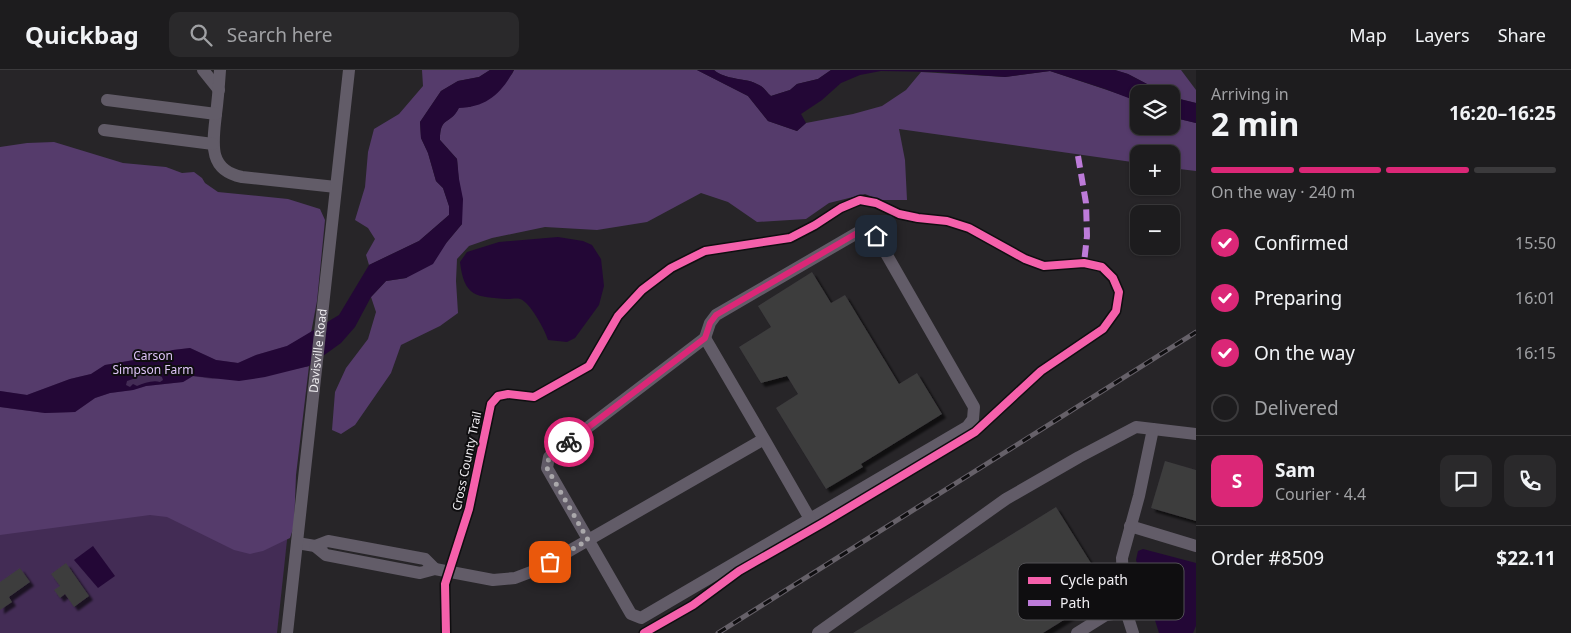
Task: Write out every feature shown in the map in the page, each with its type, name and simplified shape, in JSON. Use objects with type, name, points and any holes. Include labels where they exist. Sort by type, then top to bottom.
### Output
[{"type":"street","points":[[203,70],[219,90]]},
{"type":"street","points":[[220,70],[213,144],[216,158],[225,171],[232,175],[336,187]]},
{"type":"street","name":"Davisville Road","points":[[287,633],[349,70]]},
{"type":"street","points":[[107,100],[216,114]]},
{"type":"street","points":[[104,130],[213,144]]},
{"type":"street","points":[[867,232],[876,236],[974,407],[973,418],[967,427],[810,519],[641,618],[631,614],[588,540],[547,468],[549,457],[705,338],[710,323],[716,315],[857,233],[867,232]]},
{"type":"street","points":[[705,338],[810,519]]},
{"type":"street","points":[[818,633],[1006,499],[1136,427],[1196,434]]},
{"type":"street","points":[[1122,563],[1153,429]]},
{"type":"street","points":[[297,543],[315,546],[328,541],[425,558],[435,570],[493,580],[515,578],[536,570],[764,439]]},
{"type":"street","points":[[1130,526],[1196,546]]},
{"type":"street","points":[[1077,633],[1098,620]]},
{"type":"street","points":[[1128,620],[1132,633]]},
{"type":"green space","name":"Carson Simpson Farm","points":[[321,225],[277,633],[0,633],[0,321]]},
{"type":"shaded area","points":[[422,70],[490,70],[479,77],[458,81],[441,91],[420,122],[421,138],[428,153],[436,181],[443,188],[449,206],[449,215],[419,241],[369,265],[366,255],[375,239],[368,228],[355,220],[365,187],[368,152],[374,129],[399,114],[423,86]]},
{"type":"shaded area","points":[[490,70],[514,70],[504,86],[492,98],[477,105],[459,108],[456,114],[444,124],[440,132],[440,140],[457,159],[463,199],[462,224],[447,242],[433,264],[406,278],[386,281],[371,297],[355,327],[341,343],[309,366],[265,377],[239,381],[193,376],[183,382],[146,386],[110,393],[95,398],[75,412],[45,413],[0,407],[0,391],[27,395],[70,379],[91,374],[105,365],[173,350],[190,348],[216,360],[238,363],[256,355],[287,346],[339,315],[369,265],[419,241],[449,215],[449,206],[443,188],[436,181],[428,153],[421,138],[420,122],[441,91],[458,81],[479,77]],"holes":[[[150,372],[162,377],[163,380],[160,382],[151,382],[137,386],[133,384],[130,387],[126,385],[127,381],[136,378],[137,374]]]},
{"type":"shaded area","points":[[514,70],[697,70],[748,96],[768,121],[797,131],[806,123],[882,106],[906,90],[921,72],[1005,77],[1050,71],[1130,98],[1130,135],[1180,135],[1180,119],[1196,123],[1196,171],[1180,169],[1180,145],[1130,145],[1130,162],[899,129],[905,160],[907,200],[880,200],[865,194],[829,203],[806,219],[757,222],[728,202],[701,193],[647,222],[597,230],[545,227],[492,238],[469,246],[457,259],[458,313],[440,326],[401,345],[391,373],[355,425],[341,434],[332,430],[335,392],[346,368],[368,339],[376,312],[371,297],[386,281],[406,278],[447,242],[462,224],[457,159],[440,140],[442,127],[456,113],[459,107],[470,107],[512,74]]},
{"type":"shaded area","points":[[697,70],[714,70],[725,76],[754,83],[762,87],[771,96],[790,90],[797,84],[818,79],[831,70],[1115,70],[1128,74],[1149,85],[1130,85],[1130,99],[1050,71],[1005,77],[936,72],[881,71],[860,75],[841,83],[822,100],[801,114],[806,123],[797,131],[768,121],[748,96]]},
{"type":"shaded area","points":[[714,70],[831,70],[818,79],[797,84],[790,90],[771,96],[762,87],[754,83],[725,76]]},
{"type":"shaded area","points":[[1115,70],[1181,70],[1196,90],[1196,103],[1180,99],[1180,85],[1149,85],[1128,74]]},
{"type":"shaded area","points":[[1180,99],[1196,103],[1196,123],[1180,119]]},
{"type":"shaded area","points":[[54,142],[123,163],[166,167],[182,173],[194,172],[218,192],[288,199],[320,209],[325,220],[317,301],[311,333],[287,346],[256,355],[238,363],[216,360],[190,348],[173,350],[105,365],[91,374],[70,379],[27,395],[0,391],[0,147]]},
{"type":"shaded area","points":[[558,237],[583,241],[592,245],[601,259],[604,286],[599,305],[575,338],[567,342],[548,340],[540,323],[524,301],[520,299],[480,296],[474,293],[465,282],[460,262],[467,252],[499,242]]},
{"type":"shaded area","points":[[309,366],[296,475],[294,526],[290,538],[263,551],[250,554],[234,550],[167,517],[150,515],[0,535],[0,407],[45,413],[75,412],[95,398],[110,393],[146,386],[183,382],[193,376],[212,379]]},
{"type":"shaded area","points":[[93,546],[115,576],[98,588],[74,560]]},
{"type":"shaded area","points":[[1143,549],[1196,563],[1196,626],[1193,633],[1159,633],[1155,620],[1184,620],[1184,563],[1137,563],[1138,551]]},
{"type":"building","points":[[812,272],[831,303],[845,295],[899,384],[917,373],[942,414],[861,464],[863,467],[826,489],[776,408],[798,394],[787,376],[761,383],[739,347],[771,327],[758,306]]},
{"type":"building","points":[[1165,461],[1196,470],[1196,521],[1151,508]]},
{"type":"building","points":[[1056,507],[1091,563],[1018,563],[1018,620],[1064,620],[1043,633],[853,633]]},
{"type":"building","points":[[66,563],[89,596],[74,607],[65,594],[60,598],[54,590],[60,586],[51,574]]},
{"type":"building","points":[[20,568],[30,582],[9,597],[12,602],[0,610],[0,582]]},
{"type":"railway","points":[[718,633],[1196,332]]},
{"type":"marked path","points":[[1078,156],[1086,203],[1087,236],[1084,263]]},
{"type":"cycle path","name":"Cross County Trail","points":[[446,633],[445,584],[469,509],[491,404],[498,396],[508,394],[534,397],[589,366],[618,316],[642,290],[671,268],[705,251],[790,238],[841,208],[860,200],[876,203],[899,214],[947,221],[969,228],[1025,259],[1044,266],[1084,263],[1102,267],[1113,278],[1119,292],[1116,311],[1103,329],[1041,371],[975,432],[739,571],[693,605],[644,633]]},
{"type":"way so far","points":[[550,562],[588,540],[547,468],[549,457],[569,442]]},
{"type":"route","points":[[569,442],[705,338],[710,323],[716,315],[857,233],[867,232],[876,236]]}]
